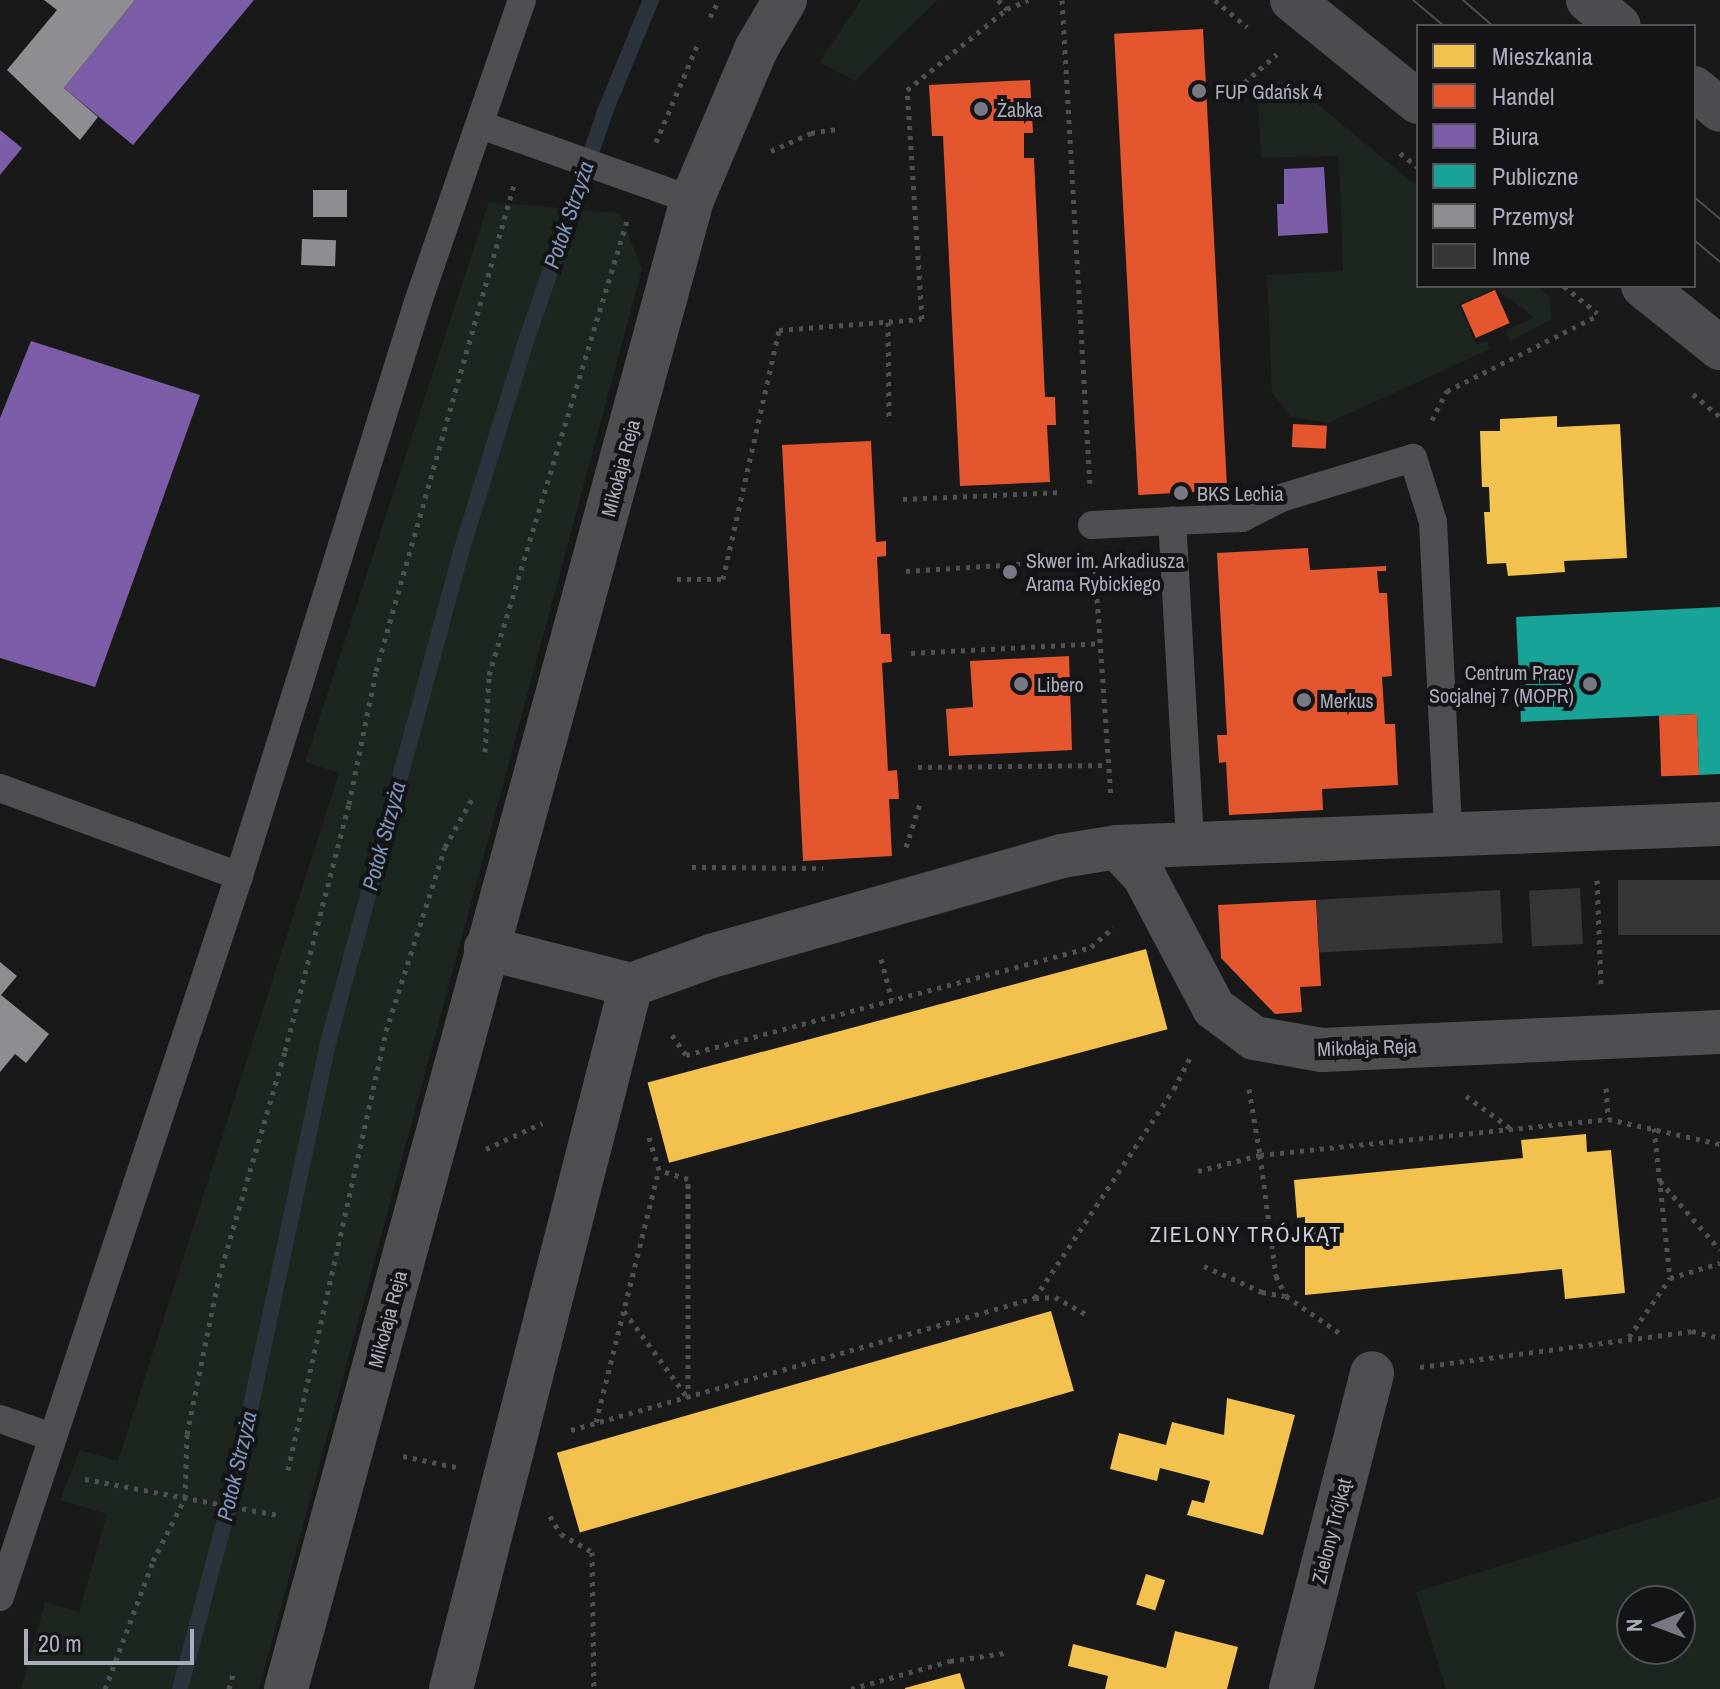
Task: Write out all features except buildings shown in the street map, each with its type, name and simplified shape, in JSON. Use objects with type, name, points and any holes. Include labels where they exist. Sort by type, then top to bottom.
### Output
[{"type":"main road","points":[[1292,0],[1416,100]]},
{"type":"main road","points":[[1588,0],[1617,24]]},
{"type":"main road","points":[[1696,90],[1720,110]]},
{"type":"main road","points":[[1645,288],[1720,348]]},
{"type":"street","name":"Mikołaja Reja","points":[[286,1689],[692,200],[756,49],[785,0]]},
{"type":"street","points":[[451,1689],[625,1005],[725,952],[1062,856],[1117,847],[1190,841],[1720,824]]},
{"type":"street","name":"Mikołaja Reja","points":[[1117,847],[1144,876],[1214,1008],[1254,1038],[1322,1050],[1720,1032]]},
{"type":"street","points":[[486,948],[625,1005]]},
{"type":"street","name":"Zielony Trójkąt","points":[[1291,1689],[1373,1365]]},
{"type":"lane","points":[[0,1597],[239,876],[418,302],[522,0]]},
{"type":"lane","points":[[481,125],[692,200]]},
{"type":"lane","points":[[1092,525],[1242,518],[1281,498],[1413,458],[1433,522],[1448,834]]},
{"type":"lane","points":[[1172,521],[1190,841]]},
{"type":"lane","points":[[0,788],[239,876]]},
{"type":"lane","points":[[0,1419],[52,1437]]},
{"type":"path","points":[[485,762],[489,675],[640,182],[719,0]]},
{"type":"path","points":[[998,0],[1007,9]]},
{"type":"path","points":[[677,579],[723,579],[779,330],[922,319],[907,90],[1007,9],[1028,0]]},
{"type":"path","points":[[1062,0],[1099,643],[1107,765],[1117,847]]},
{"type":"path","points":[[1237,89],[1278,53]]},
{"type":"path","points":[[766,154],[785,142],[837,129]]},
{"type":"path","points":[[105,1689],[153,1561],[185,1498],[187,1434],[219,1277],[289,1037],[349,804],[376,671],[538,145]]},
{"type":"path","points":[[1413,458],[1447,391],[1599,315]]},
{"type":"path","points":[[888,322],[889,422]]},
{"type":"path","points":[[903,499],[1090,491]]},
{"type":"path","points":[[906,571],[1094,559]]},
{"type":"path","points":[[911,653],[1099,643]]},
{"type":"path","points":[[918,767],[1107,765]]},
{"type":"path","points":[[285,1486],[386,1031],[445,847],[477,788]]},
{"type":"path","points":[[903,855],[920,803]]},
{"type":"path","points":[[1596,828],[1608,1119]]},
{"type":"path","points":[[692,867],[840,868]]},
{"type":"path","points":[[625,1005],[664,1023],[686,1055],[1091,947],[1135,909],[1158,902]]},
{"type":"path","points":[[878,949],[892,1000]]},
{"type":"path","points":[[1035,1298],[1174,1089],[1214,1008]]},
{"type":"path","points":[[1254,1038],[1246,1068],[1276,1276],[1286,1296],[1373,1365],[1400,1370],[1692,1331],[1720,1338]]},
{"type":"path","points":[[472,1155],[602,1089]]},
{"type":"path","points":[[1198,1171],[1260,1155],[1608,1119],[1720,1144]]},
{"type":"path","points":[[596,1423],[659,1170],[645,1127]]},
{"type":"path","points":[[1654,1128],[1670,1278]]},
{"type":"path","points":[[659,1170],[688,1179],[688,1398]]},
{"type":"path","points":[[1659,1181],[1720,1250]]},
{"type":"path","points":[[1628,1338],[1670,1278],[1720,1263]]},
{"type":"path","points":[[1204,1266],[1262,1292],[1286,1296]]},
{"type":"path","points":[[556,1434],[1035,1298],[1055,1297],[1087,1315]]},
{"type":"path","points":[[624,1311],[688,1398]]},
{"type":"path","points":[[41,1469],[278,1516],[281,1501]]},
{"type":"path","points":[[546,1509],[561,1534],[592,1552],[594,1689]]},
{"type":"path","points":[[851,1689],[950,1661],[1004,1653]]},
{"type":"shaded area","points":[[861,0],[937,0],[855,81],[819,62]]},
{"type":"shaded area","points":[[1276,81],[1292,83],[1416,185],[1416,288],[1539,288],[1549,296],[1552,319],[1510,341],[1505,331],[1534,317],[1496,289],[1459,304],[1476,345],[1487,341],[1490,349],[1328,423],[1290,416],[1272,393],[1267,275],[1343,271],[1339,156],[1261,158],[1258,95]]},
{"type":"shaded area","points":[[489,202],[620,213],[642,269],[259,1689],[21,1689],[45,1602],[79,1612],[107,1514],[60,1500],[80,1450],[118,1461],[339,773],[305,762]]},
{"type":"shaded area","points":[[1720,1497],[1720,1689],[1446,1689],[1416,1592]]},
{"type":"waterway","name":"Potok Strzyża","points":[[180,1689],[233,1490],[328,1043],[461,552],[523,350],[606,109],[651,0]]},
{"type":"tram line","points":[[1413,0],[1442,24]]},
{"type":"tram line","points":[[1463,0],[1491,24]]},
{"type":"tram line","points":[[1696,199],[1720,219]]},
{"type":"tram line","points":[[1696,242],[1720,262]]},
{"type":"place","name":"FUP Gdańsk 4","points":[[1199,91]]},
{"type":"place","name":"Żabka","points":[[981,109]]},
{"type":"place","name":"BKS Lechia","points":[[1181,493]]},
{"type":"place","name":"Skwer im. Arkadiusza Arama Rybickiego","points":[[1010,572]]},
{"type":"place","name":"Libero","points":[[1021,684]]},
{"type":"place","name":"Centrum Pracy Socjalnej 7 (MOPR)","points":[[1590,684]]},
{"type":"place","name":"Merkus","points":[[1304,700]]},
{"type":"district","name":"ZIELONY TRÓJKĄT","points":[[1246,1235]]}]
